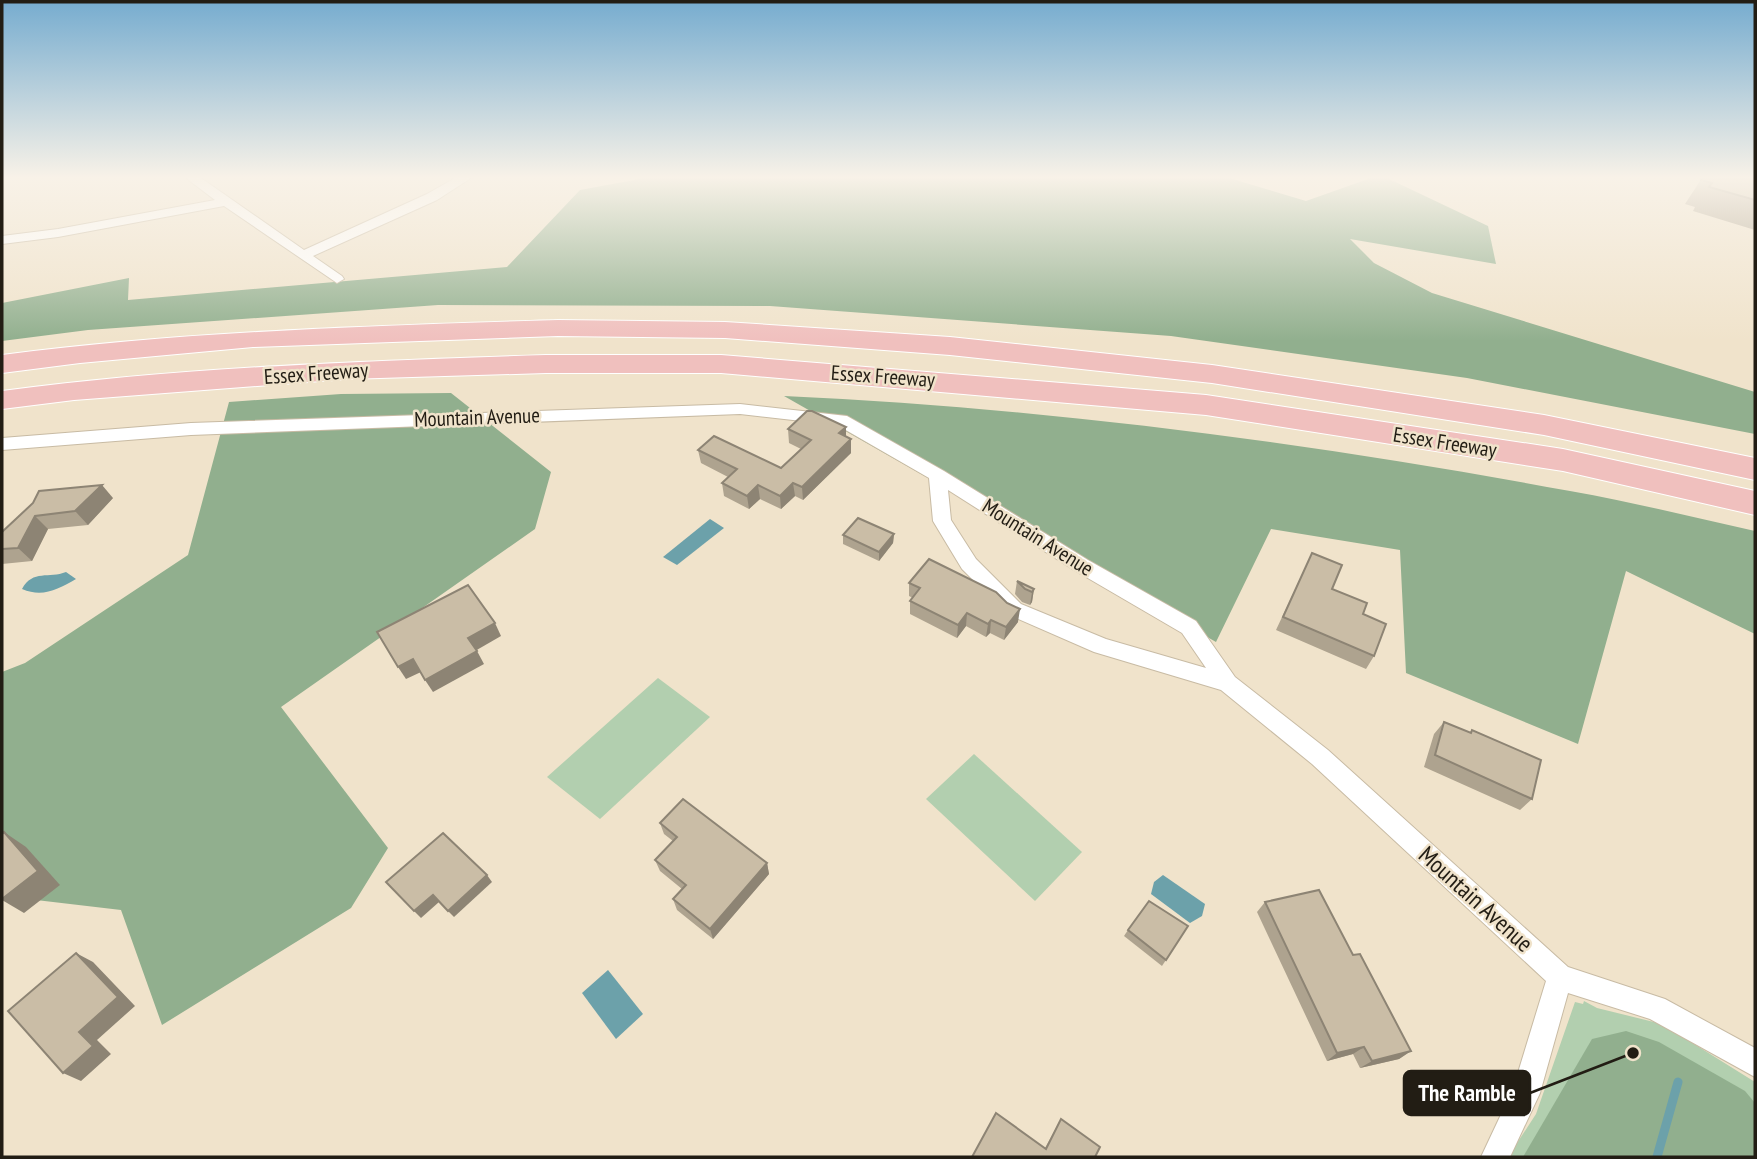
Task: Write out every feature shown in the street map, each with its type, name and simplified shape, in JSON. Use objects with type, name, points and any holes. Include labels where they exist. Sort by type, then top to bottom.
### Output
[{"type":"highway","name":"Essex Freeway","points":[[2,364],[80,354],[253,339],[558,328],[725,330],[950,346],[1212,374],[1544,425],[1755,469]]},
{"type":"highway","name":"Essex Freeway","points":[[2,400],[74,391],[347,370],[546,364],[721,364],[1206,405],[1563,460],[1755,503]]},
{"type":"street","points":[[2,240],[67,232]]},
{"type":"street","points":[[270,232],[337,279]]},
{"type":"street","points":[[303,255],[354,232]]},
{"type":"street","name":"Mountain Avenue","points":[[2,444],[205,429],[740,409],[841,420],[938,475],[1081,565],[1189,627],[1228,683],[1330,766],[1560,977],[1656,1008],[1755,1063]]},
{"type":"street","name":"Mountain Avenue","points":[[938,475],[942,521],[968,564],[1014,609],[1101,646],[1228,683]]},
{"type":"street","points":[[1495,1157],[1526,1093],[1560,977]]},
{"type":"green space","points":[[540,232],[1489,232],[1496,264],[1350,239],[1374,263],[1432,293],[1755,392],[1755,434],[1467,378],[1171,336],[770,306],[438,305],[88,330],[2,341],[2,303],[129,278],[128,300],[507,267]]},
{"type":"green space","points":[[451,393],[551,472],[535,529],[281,707],[388,848],[351,908],[162,1025],[121,910],[2,896],[2,672],[25,663],[188,555],[229,402],[341,394]]},
{"type":"green space","points":[[784,396],[982,409],[1277,443],[1570,491],[1755,531],[1755,634],[1626,571],[1578,744],[1406,673],[1400,550],[1271,529],[1216,642]]},
{"type":"green space","points":[[658,678],[710,717],[600,819],[547,777]]},
{"type":"green space","points":[[974,754],[1082,852],[1035,901],[926,799]]},
{"type":"green space","points":[[1584,1001],[1597,1008],[1662,1024],[1755,1082],[1755,1157],[1508,1157],[1536,1114],[1575,1002],[1583,1004]]},
{"type":"green space","points":[[1626,1031],[1659,1042],[1745,1091],[1755,1103],[1755,1157],[1523,1157],[1592,1039]]},
{"type":"water","points":[[710,519],[724,528],[677,565],[663,557]]},
{"type":"water","points":[[66,572],[76,579],[57,589],[37,593],[22,589],[36,577]]},
{"type":"water","points":[[1163,875],[1205,904],[1202,916],[1190,923],[1151,894],[1154,882]]},
{"type":"water","points":[[608,970],[643,1014],[616,1039],[582,993]]},
{"type":"building","points":[[807,411],[846,427],[839,433],[851,439],[802,487],[793,483],[780,496],[758,485],[747,496],[722,483],[737,469],[698,450],[714,436],[781,468],[811,440],[788,429]]},
{"type":"building","points":[[102,485],[75,511],[35,516],[18,548],[2,549],[2,532],[33,503],[39,491]]},
{"type":"building","points":[[858,518],[894,534],[879,552],[843,535]]},
{"type":"building","points":[[1312,553],[1342,565],[1332,589],[1367,603],[1363,614],[1386,624],[1374,656],[1283,617]]},
{"type":"building","points":[[929,559],[996,592],[1007,603],[1020,609],[1006,627],[991,620],[988,624],[967,613],[958,625],[910,601],[920,588],[909,583]]},
{"type":"building","points":[[1017,581],[1034,589],[1032,592],[1025,589]]},
{"type":"building","points":[[468,585],[495,623],[468,638],[477,651],[425,680],[413,659],[398,667],[377,632]]},
{"type":"building","points":[[1444,722],[1471,733],[1472,730],[1541,760],[1532,799],[1435,755]]},
{"type":"building","points":[[683,799],[767,863],[710,929],[673,899],[686,885],[655,860],[677,837],[660,823]]},
{"type":"building","points":[[4,832],[38,871],[2,899],[2,834]]},
{"type":"building","points":[[443,833],[487,875],[448,911],[433,895],[414,911],[386,882]]},
{"type":"building","points":[[1319,890],[1353,955],[1360,954],[1411,1051],[1372,1061],[1364,1047],[1337,1053],[1265,902]]},
{"type":"building","points":[[1149,901],[1188,926],[1166,960],[1128,930]]},
{"type":"building","points":[[76,953],[118,997],[79,1032],[93,1046],[63,1073],[8,1011]]},
{"type":"building","points":[[996,1113],[1046,1149],[1061,1119],[1100,1147],[1095,1157],[972,1157]]},
{"type":"waterway","points":[[1657,1157],[1678,1082]]},
{"type":"place","name":"The Ramble","points":[[1633,1053]]}]
